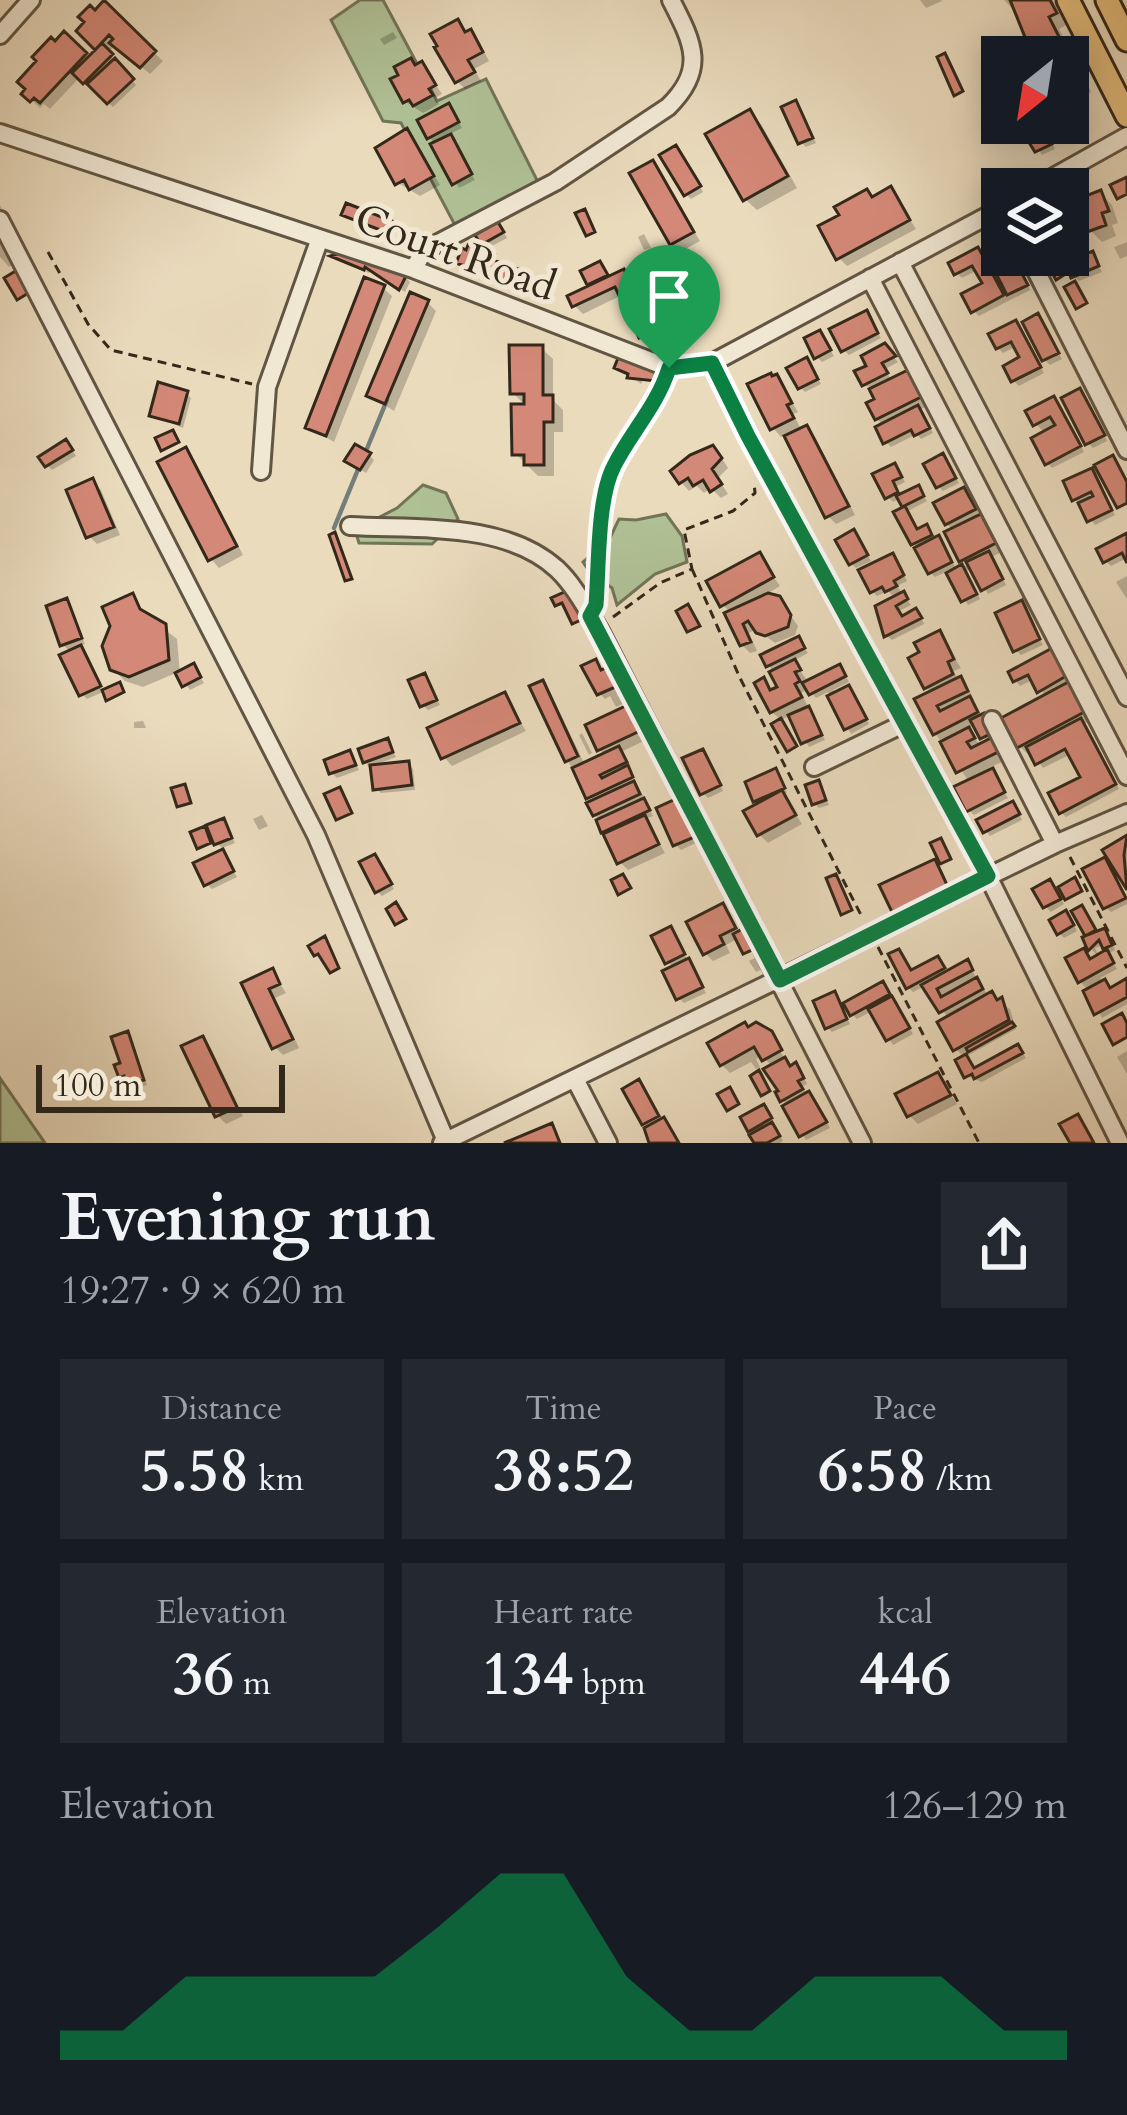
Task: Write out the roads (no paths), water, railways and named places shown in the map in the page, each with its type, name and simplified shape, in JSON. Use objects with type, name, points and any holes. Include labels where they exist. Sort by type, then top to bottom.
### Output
[{"type":"main road","points":[[1068,0],[1127,116]]},
{"type":"main road","points":[[1107,0],[1127,40]]},
{"type":"street","points":[[0,35],[32,0]]},
{"type":"street","points":[[413,269],[425,250],[554,182],[682,94],[691,77],[692,41],[671,0]]},
{"type":"street","name":"Court Road","points":[[0,133],[413,269],[669,368],[712,363],[981,219]]},
{"type":"street","points":[[1070,168],[1127,136]]},
{"type":"street","points":[[0,220],[316,835],[444,1142],[1127,813]]},
{"type":"street","points":[[261,472],[267,387],[319,241]]},
{"type":"street","points":[[900,262],[1127,697]]},
{"type":"street","points":[[1039,276],[1127,450]]},
{"type":"street","points":[[870,278],[1127,776]]},
{"type":"street","points":[[712,363],[988,876],[1120,1143]]},
{"type":"street","points":[[350,526],[463,532],[510,542],[558,571],[595,624],[862,1143]]},
{"type":"street","points":[[992,720],[1059,843]]},
{"type":"street","points":[[814,767],[905,723]]},
{"type":"street","points":[[575,1079],[608,1143]]},
{"type":"waterway","points":[[366,451],[387,400]]},
{"type":"waterway","points":[[334,528],[359,467]]}]
